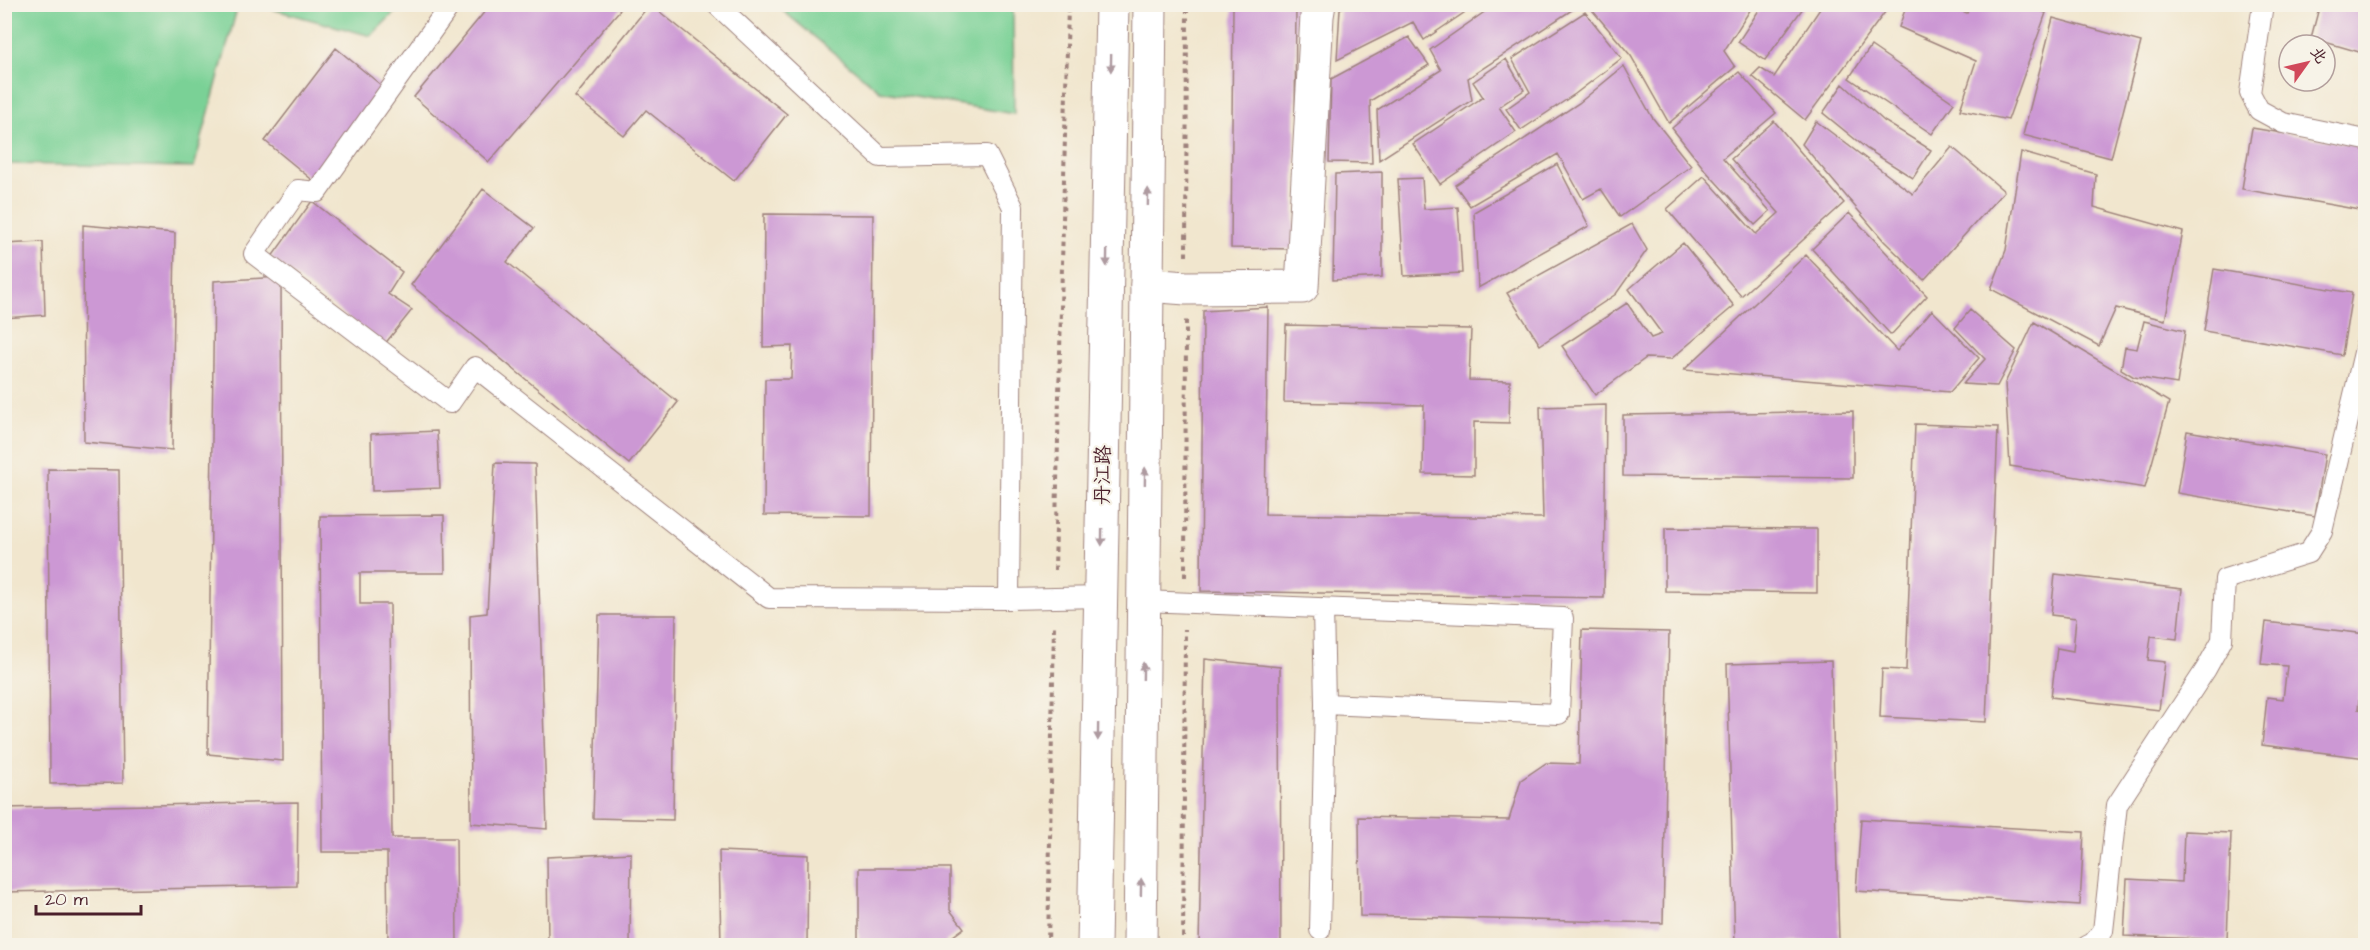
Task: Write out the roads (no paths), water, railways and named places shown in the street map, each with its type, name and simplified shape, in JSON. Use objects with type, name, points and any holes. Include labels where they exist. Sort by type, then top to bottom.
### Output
[{"type":"main road","name":"丹江路","points":[[1095,945],[1112,4]]},
{"type":"main road","points":[[1140,945],[1150,4]]},
{"type":"main road","points":[[1147,285],[1186,288],[1302,287],[1319,4]]},
{"type":"lane","points":[[451,4],[317,192],[298,190],[254,254],[450,403],[475,367],[769,598],[1101,597]]},
{"type":"lane","points":[[716,4],[880,157],[987,155],[1013,207],[1009,599]]},
{"type":"lane","points":[[2263,4],[2250,93],[2259,110],[2283,123],[2366,140]]},
{"type":"lane","points":[[2087,945],[2093,943],[2103,931],[2117,805],[2206,669],[2222,640],[2225,579],[2308,553],[2322,531],[2366,344]]},
{"type":"lane","points":[[1144,601],[1563,618],[1559,714],[1325,704]]},
{"type":"lane","points":[[1320,930],[1325,704],[1323,608]]}]
